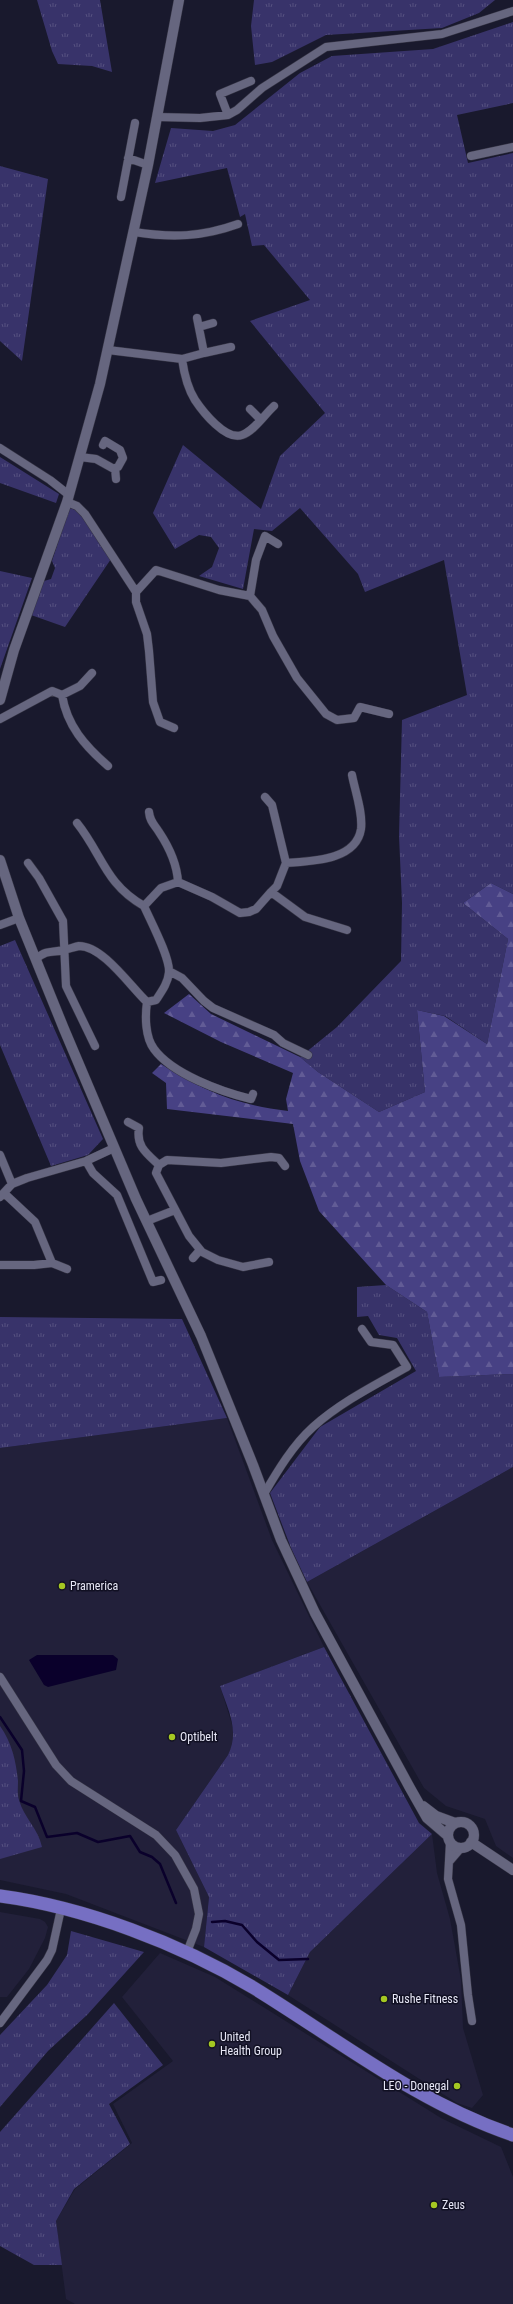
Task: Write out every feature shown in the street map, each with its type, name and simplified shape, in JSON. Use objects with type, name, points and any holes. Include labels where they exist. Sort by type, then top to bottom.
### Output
[{"type":"main road","points":[[0,1896],[61,1909],[128,1929],[187,1952],[254,1988],[438,2104],[472,2120],[513,2135]]},
{"type":"street","points":[[0,700],[14,650],[68,498],[108,350],[148,165],[179,0]]},
{"type":"street","points":[[157,117],[200,118],[228,115],[237,110],[262,88],[326,47],[442,34],[513,12]]},
{"type":"street","points":[[228,115],[220,94],[251,81]]},
{"type":"street","points":[[121,197],[135,123]]},
{"type":"street","points":[[471,156],[513,146]]},
{"type":"street","points":[[128,158],[148,165]]},
{"type":"street","points":[[134,232],[196,235],[213,233],[238,224]]},
{"type":"street","points":[[204,353],[198,322],[213,323]]},
{"type":"street","points":[[108,350],[182,359],[231,347]]},
{"type":"street","points":[[182,359],[195,400],[224,432],[237,436],[243,435],[274,406]]},
{"type":"street","points":[[250,409],[260,419]]},
{"type":"street","points":[[80,457],[96,459],[109,467],[115,468],[122,464],[124,458],[122,453],[105,441],[103,445]]},
{"type":"street","points":[[0,448],[50,480],[77,506],[90,520],[136,592],[136,602],[147,634],[153,702],[160,722],[174,728]]},
{"type":"street","points":[[115,468],[116,479]]},
{"type":"street","points":[[250,596],[256,560],[265,536],[278,544]]},
{"type":"street","points":[[136,592],[156,570],[218,590],[250,596],[262,610],[273,636],[297,678],[326,714],[337,720],[354,718],[360,707],[389,714]]},
{"type":"street","points":[[0,719],[52,691],[62,695],[80,686],[92,673]]},
{"type":"street","points":[[62,695],[64,706],[76,732],[85,745],[108,766]]},
{"type":"street","points":[[286,863],[335,856],[348,851],[358,839],[361,829],[360,815],[352,775]]},
{"type":"street","points":[[144,906],[161,888],[178,882],[212,897],[240,913],[249,912],[256,909],[277,886],[286,863],[272,805],[266,797]]},
{"type":"street","points":[[149,812],[150,822],[158,830],[173,857],[178,871],[178,882]]},
{"type":"street","points":[[77,822],[92,844],[110,878],[128,896],[144,906],[163,951],[169,971],[166,986],[156,1000],[147,1002]]},
{"type":"street","points":[[0,860],[19,918],[114,1148],[201,1336],[281,1540],[315,1613],[427,1818],[461,1848]]},
{"type":"street","points":[[28,864],[39,878],[63,921],[66,986],[95,1046]]},
{"type":"street","points":[[271,892],[305,917],[347,930]]},
{"type":"street","points":[[0,925],[19,918]]},
{"type":"street","points":[[36,959],[45,951],[64,951],[78,946],[89,948],[100,953],[147,1002],[148,1034],[154,1050],[180,1070],[210,1086],[251,1099],[253,1094]]},
{"type":"street","points":[[169,971],[182,978],[204,1001],[213,1008],[274,1035],[283,1043],[308,1055]]},
{"type":"street","points":[[128,1122],[139,1128],[137,1139],[143,1149],[158,1165]]},
{"type":"street","points":[[52,1263],[36,1222],[2,1195],[12,1184],[27,1178],[86,1161],[114,1148]]},
{"type":"street","points":[[0,1156],[12,1184]]},
{"type":"street","points":[[269,1262],[243,1267],[218,1260],[200,1250],[189,1236],[156,1173],[158,1165],[167,1160],[235,1162],[271,1157],[279,1158],[285,1166]]},
{"type":"street","points":[[86,1161],[93,1172],[117,1195],[153,1282],[161,1280]]},
{"type":"street","points":[[147,1221],[175,1210]]},
{"type":"street","points":[[193,1258],[200,1250]]},
{"type":"street","points":[[0,1265],[34,1265],[52,1263],[67,1269]]},
{"type":"street","points":[[264,1494],[284,1461],[313,1427],[339,1406],[407,1367],[393,1345],[371,1342],[362,1329]]},
{"type":"street","points":[[0,1677],[49,1754],[72,1781],[156,1835],[175,1855],[194,1889],[199,1914],[196,1929],[187,1952]]},
{"type":"street","points":[[418,1802],[436,1816],[455,1823],[464,1822],[470,1826],[474,1834],[471,1842],[461,1848],[449,1862]]},
{"type":"street","points":[[455,1823],[450,1828],[448,1879],[461,1924],[472,2021]]},
{"type":"street","points":[[471,1842],[513,1870]]},
{"type":"street","points":[[0,2023],[3,2012],[47,1960],[52,1950],[61,1909]]},
{"type":"shaded area","points":[[227,1418],[272,1540],[324,1647],[220,1686],[234,1731],[234,1743],[228,1755],[176,1830],[209,1897],[204,1947],[66,1894],[0,1880],[0,1448]]},
{"type":"shaded area","points":[[513,1467],[513,1858],[496,1846],[485,1819],[446,1806],[424,1788],[307,1582]]},
{"type":"shaded area","points":[[37,1655],[113,1655],[118,1659],[116,1670],[48,1687],[44,1685],[29,1660]]},
{"type":"shaded area","points":[[432,1834],[437,1873],[450,1919],[461,1980],[463,2028],[483,2095],[472,2108],[457,2103],[288,1995],[310,1952]]},
{"type":"shaded area","points":[[0,1912],[40,1919],[45,1922],[48,1927],[45,1938],[29,1969],[7,1997],[0,1997]]},
{"type":"shaded area","points":[[160,1953],[215,1977],[441,2118],[501,2147],[513,2177],[513,2304],[75,2304],[66,2299],[56,2221],[75,2189],[132,2143],[113,2104],[173,2061],[122,1997]]},
{"type":"green space","points":[[37,0],[100,0],[112,72],[92,66],[58,64],[52,51]]},
{"type":"green space","points":[[254,0],[495,0],[479,13],[442,28],[326,35],[272,62],[255,65],[251,26]]},
{"type":"green space","points":[[513,22],[513,103],[457,115],[468,163],[513,153],[513,894],[491,883],[463,903],[508,939],[487,1044],[445,1016],[417,1010],[425,1092],[379,1112],[318,1072],[300,1057],[337,1027],[401,961],[402,903],[399,836],[402,720],[467,695],[444,560],[365,592],[358,574],[300,508],[272,531],[254,529],[243,589],[199,576],[212,567],[219,548],[211,537],[199,535],[175,549],[153,513],[183,445],[261,509],[280,456],[325,413],[250,321],[310,300],[264,245],[252,246],[245,214],[240,217],[227,168],[155,183],[171,128],[213,131],[235,125],[300,73],[332,56],[433,49]]},
{"type":"green space","points":[[0,166],[48,179],[22,361],[0,341]]},
{"type":"green space","points":[[0,457],[59,494],[56,503],[0,483]]},
{"type":"green space","points":[[69,508],[75,510],[87,521],[111,559],[65,627],[31,615],[44,581],[51,579],[55,568],[52,561]]},
{"type":"green space","points":[[0,571],[32,578],[0,669]]},
{"type":"green space","points":[[491,883],[513,894],[513,1374],[439,1377],[427,1312],[386,1285],[319,1211],[300,1161],[293,1124],[167,1109],[166,1083],[152,1073],[161,1064],[191,1082],[236,1101],[288,1111],[286,1099],[293,1073],[221,1042],[164,1013],[189,994],[211,1014],[300,1057],[318,1072],[379,1112],[425,1092],[417,1010],[444,1016],[487,1044],[508,939],[463,903]]},
{"type":"green space","points":[[15,940],[103,1139],[88,1155],[51,1166],[0,1045],[0,946]]},
{"type":"green space","points":[[386,1285],[427,1312],[439,1377],[513,1374],[513,1467],[307,1582],[291,1548],[270,1493],[320,1427],[416,1371],[397,1338],[379,1335],[368,1316],[357,1317],[357,1287]]},
{"type":"green space","points":[[0,1317],[182,1319],[227,1418],[0,1448]]},
{"type":"green space","points":[[324,1647],[419,1823],[432,1834],[310,1952],[288,1995],[204,1947],[209,1897],[176,1830],[228,1755],[231,1746],[233,1737],[232,1720],[220,1686]]},
{"type":"green space","points":[[0,1726],[8,1739],[15,1759],[18,1793],[21,1806],[37,1834],[42,1847],[0,1859]]},
{"type":"green space","points":[[71,1931],[144,1952],[87,2015],[48,2051],[0,2107],[0,2035],[47,1985],[67,1955]]},
{"type":"green space","points":[[114,2003],[163,2065],[109,2104],[130,2144],[74,2189],[56,2221],[62,2265],[34,2265],[0,2246],[0,2132]]},
{"type":"waterway","points":[[0,1717],[22,1750],[24,1771],[21,1801],[35,1807],[47,1837],[77,1833],[98,1842],[130,1836],[140,1852],[152,1857],[160,1864],[176,1903]]},
{"type":"waterway","points":[[212,1922],[225,1921],[242,1925],[257,1942],[279,1960],[308,1959]]},
{"type":"place","name":"Pramerica","points":[[62,1586]]},
{"type":"place","name":"Optibelt","points":[[172,1737]]},
{"type":"place","name":"Rushe Fitness","points":[[384,1999]]},
{"type":"place","name":"United Health Group","points":[[212,2044]]},
{"type":"place","name":"LEO - Donegal","points":[[457,2086]]},
{"type":"place","name":"Zeus","points":[[434,2205]]}]
